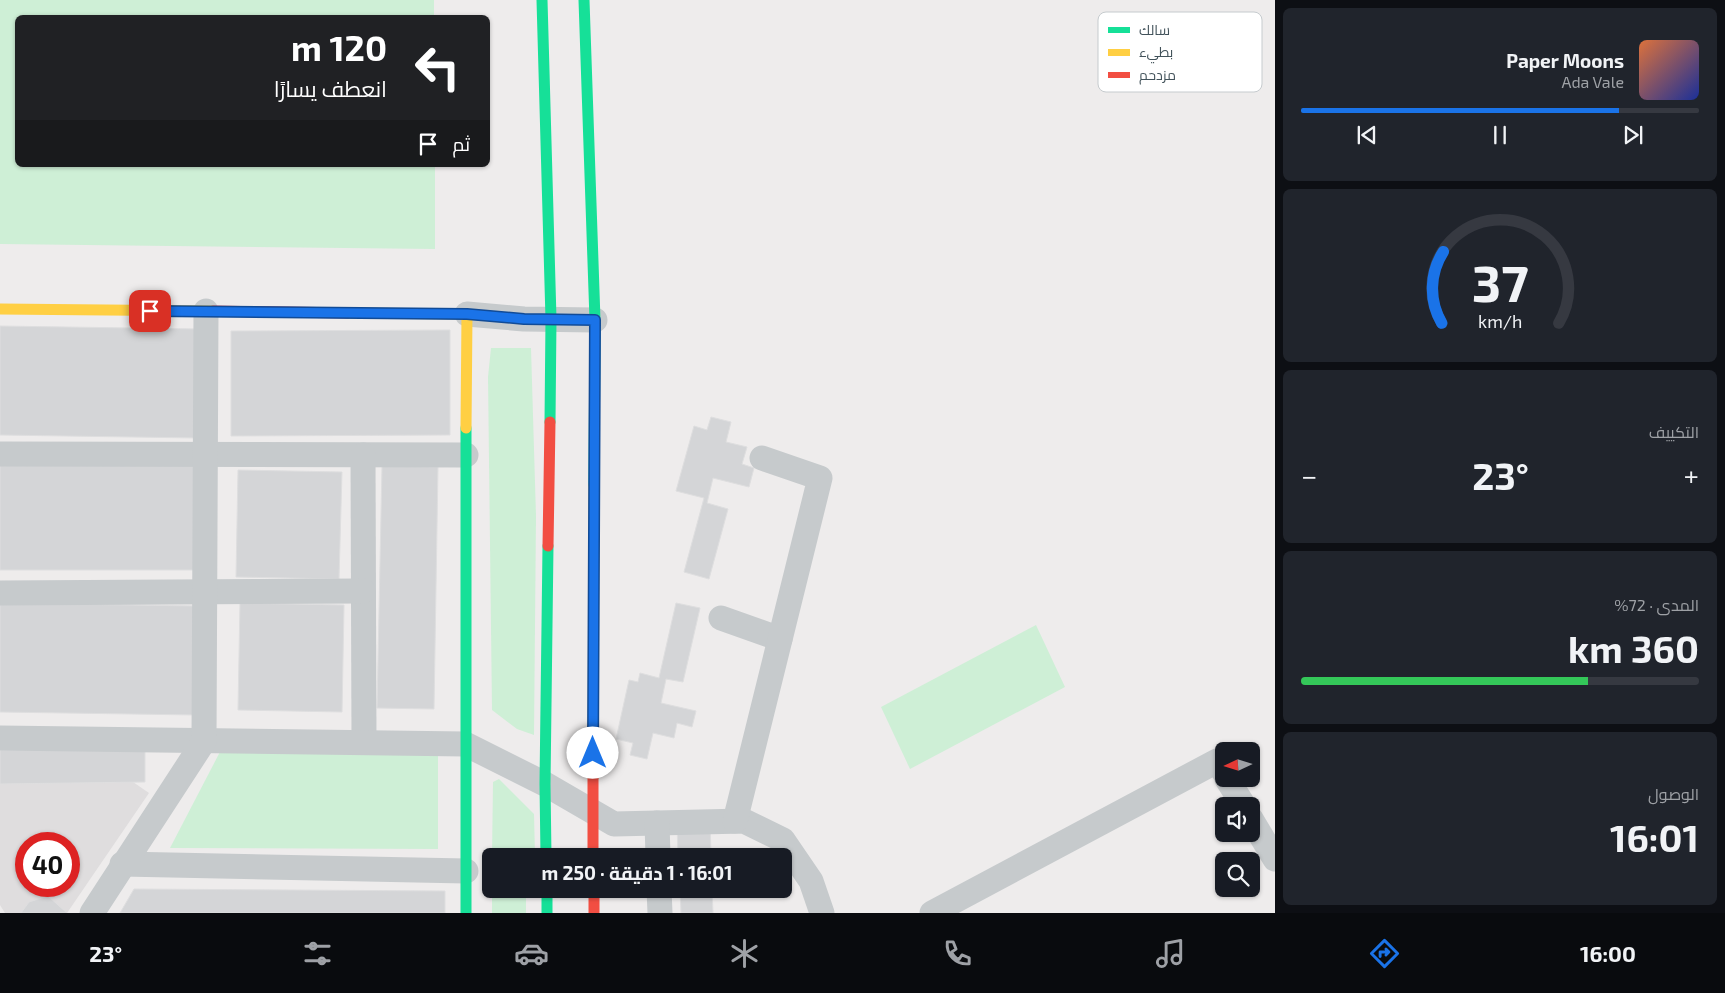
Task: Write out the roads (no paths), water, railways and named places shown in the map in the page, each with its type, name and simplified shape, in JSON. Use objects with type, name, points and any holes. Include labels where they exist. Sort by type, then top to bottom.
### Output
[{"type":"street","points":[[542,0],[551,319],[545,784],[546,848]]},
{"type":"street","points":[[584,0],[595,320],[593,848]]},
{"type":"street","points":[[0,309],[467,314],[524,319],[595,320]]},
{"type":"street","points":[[92,913],[204,740],[206,311]]},
{"type":"street","points":[[466,913],[467,314]]},
{"type":"street","points":[[0,454],[466,455]]},
{"type":"street","points":[[363,455],[364,742]]},
{"type":"street","points":[[736,821],[820,478],[762,458]]},
{"type":"street","points":[[0,593],[363,591]]},
{"type":"street","points":[[721,618],[780,639]]},
{"type":"street","points":[[0,738],[465,744],[545,784],[614,824],[744,821],[783,840],[811,881],[822,913]]},
{"type":"street","points":[[932,913],[1215,762]]},
{"type":"street","points":[[657,823],[658,848]]},
{"type":"street","points":[[1260,834],[1275,859]]},
{"type":"street","points":[[122,864],[466,871]]},
{"type":"street","points":[[547,898],[547,913]]},
{"type":"street","points":[[594,898],[594,913]]},
{"type":"street","points":[[659,898],[660,913]]}]
